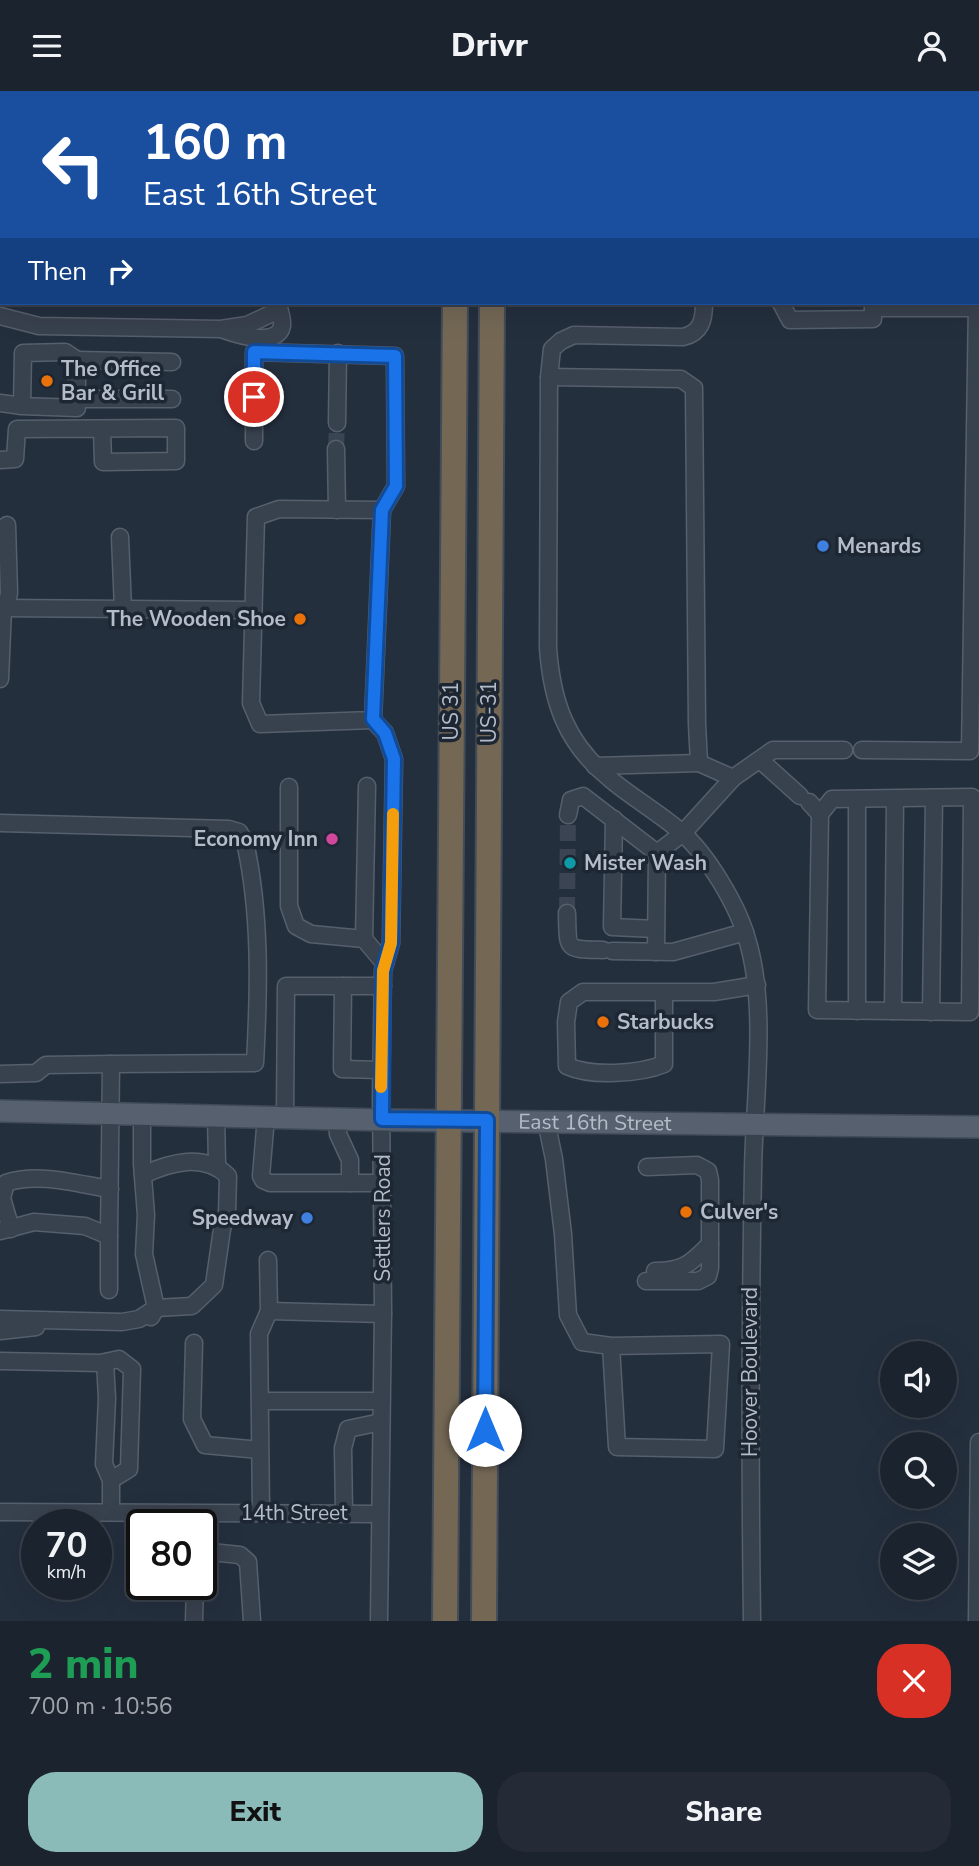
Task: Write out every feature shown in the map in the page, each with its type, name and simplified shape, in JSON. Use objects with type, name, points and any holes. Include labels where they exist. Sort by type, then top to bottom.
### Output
[{"type":"highway","name":"US 31","points":[[445,1621],[455,305]]},
{"type":"highway","name":"US-31","points":[[487,1120],[492,305]]},
{"type":"highway","points":[[451,700],[470,701],[480,709],[489,724]]},
{"type":"highway","name":"US 31","points":[[484,1621],[487,1120]]},
{"type":"highway","points":[[445,1508],[484,1508]]},
{"type":"main road","name":"East 16th Street","points":[[0,1111],[337,1119],[979,1127]]},
{"type":"street","name":"Hoover Boulevard","points":[[704,305],[700,328],[692,335],[574,335],[552,349],[549,377],[548,607],[552,687],[567,728],[595,766],[683,833],[722,884],[745,932],[757,985],[749,1403],[751,1621]]},
{"type":"street","points":[[782,305],[790,320],[873,319],[873,305],[977,305],[970,751],[862,750]]},
{"type":"street","points":[[0,316],[50,327],[221,329],[248,337],[273,337],[280,331],[280,311]]},
{"type":"street","points":[[22,406],[23,353],[65,352],[77,360],[172,362]]},
{"type":"street","points":[[254,441],[254,352],[395,356],[396,486],[382,510],[373,719],[260,724],[251,703],[256,517],[279,509],[382,510]]},
{"type":"street","points":[[337,423],[338,353]]},
{"type":"street","points":[[0,403],[77,408],[77,360]]},
{"type":"street","points":[[549,377],[681,379],[694,388],[696,725],[699,763]]},
{"type":"street","points":[[77,399],[172,399]]},
{"type":"street","points":[[0,460],[15,459],[17,429],[176,428],[176,461],[103,462],[102,429]]},
{"type":"street","points":[[336,449],[337,510]]},
{"type":"street","points":[[0,679],[3,608],[9,593],[7,525]]},
{"type":"street","points":[[120,537],[123,609]]},
{"type":"street","points":[[3,608],[253,610]]},
{"type":"street","name":"Settlers Road","points":[[373,719],[385,733],[394,759],[391,943],[383,986],[381,1070],[383,1314],[379,1621]]},
{"type":"street","points":[[657,853],[683,833],[733,778],[774,750],[844,750]]},
{"type":"street","points":[[760,759],[810,804],[817,1010],[970,1012],[972,797],[832,799],[810,804]]},
{"type":"street","points":[[595,766],[699,763],[733,778]]},
{"type":"street","points":[[368,786],[364,939],[385,964]]},
{"type":"street","points":[[289,787],[289,906],[296,926],[311,934],[364,939]]},
{"type":"street","points":[[568,815],[571,800],[583,796],[657,853]]},
{"type":"street","points":[[931,1012],[934,798]]},
{"type":"street","points":[[857,799],[857,1010]]},
{"type":"street","points":[[893,1011],[895,799]]},
{"type":"street","points":[[614,819],[612,927],[656,929]]},
{"type":"street","points":[[0,823],[229,829],[239,832],[245,842],[257,916],[258,999],[256,1063],[46,1065],[36,1073],[0,1074]]},
{"type":"street","points":[[656,952],[657,853]]},
{"type":"street","points":[[568,913],[568,942],[574,950],[673,952],[745,932]]},
{"type":"street","points":[[664,993],[664,1064],[649,1070],[581,1072],[567,1066],[566,1022],[569,1002],[583,992],[714,992],[757,985]]},
{"type":"street","points":[[382,1183],[270,1183],[261,1176],[276,1117],[286,986],[383,986]]},
{"type":"street","points":[[343,986],[342,1069],[381,1070]]},
{"type":"street","points":[[109,1290],[111,1064]]},
{"type":"street","points":[[0,1331],[28,1327],[120,1331],[137,1329],[150,1319],[156,1308],[144,1254],[146,1215],[142,1114]]},
{"type":"street","points":[[216,1116],[216,1165]]},
{"type":"street","points":[[337,1119],[338,1134],[350,1160],[350,1183]]},
{"type":"street","points":[[546,1121],[562,1221],[568,1315],[582,1342],[611,1346],[721,1344],[715,1449],[617,1447],[611,1346]]},
{"type":"street","points":[[0,1319],[122,1322],[139,1319],[156,1308],[192,1306],[214,1285],[222,1229],[228,1213],[228,1176],[216,1165],[180,1161],[143,1175]]},
{"type":"street","points":[[646,1276],[704,1279],[710,1268],[708,1171],[697,1165],[647,1167]]},
{"type":"street","points":[[109,1235],[85,1226],[34,1222],[6,1230],[2,1198],[6,1183],[15,1180],[48,1179],[110,1189]]},
{"type":"street","points":[[261,1513],[259,1334],[269,1311],[268,1260]]},
{"type":"street","points":[[269,1311],[383,1314]]},
{"type":"street","points":[[194,1343],[192,1419],[205,1445],[260,1450]]},
{"type":"street","points":[[0,1361],[104,1362],[119,1359],[132,1369],[129,1469],[111,1480]]},
{"type":"street","points":[[104,1362],[107,1398],[104,1464],[111,1480],[111,1509]]},
{"type":"street","points":[[260,1401],[381,1401]]},
{"type":"street","points":[[718,1403],[749,1403]]},
{"type":"street","points":[[344,1513],[343,1448],[348,1429],[381,1422]]},
{"type":"street","points":[[977,1621],[979,1442]]},
{"type":"street","name":"14th Street","points":[[0,1511],[21,1511]]},
{"type":"street","name":"14th Street","points":[[217,1516],[261,1513],[379,1514]]},
{"type":"street","points":[[217,1553],[240,1555],[248,1562],[252,1621]]},
{"type":"street","points":[[194,1621],[195,1600]]},
{"type":"tunnel","points":[[336,449],[337,423]]},
{"type":"tunnel","points":[[567,913],[568,815]]},
{"type":"slow traffic","points":[[381,1087],[383,971],[391,943],[393,814]]},
{"type":"place","name":"The Office Bar & Grill","points":[[47,381]]},
{"type":"place","name":"Menards","points":[[823,546]]},
{"type":"place","name":"The Wooden Shoe","points":[[300,619]]},
{"type":"place","name":"Economy Inn","points":[[332,839]]},
{"type":"place","name":"Mister Wash","points":[[570,863]]},
{"type":"place","name":"Starbucks","points":[[603,1022]]},
{"type":"place","name":"Culver's","points":[[686,1212]]},
{"type":"place","name":"Speedway","points":[[307,1218]]},
{"type":"route","points":[[254,397],[254,352],[395,356],[396,486],[382,510],[373,719],[385,733],[394,759],[391,943],[383,971],[382,1119],[487,1120],[485,1430]]}]
